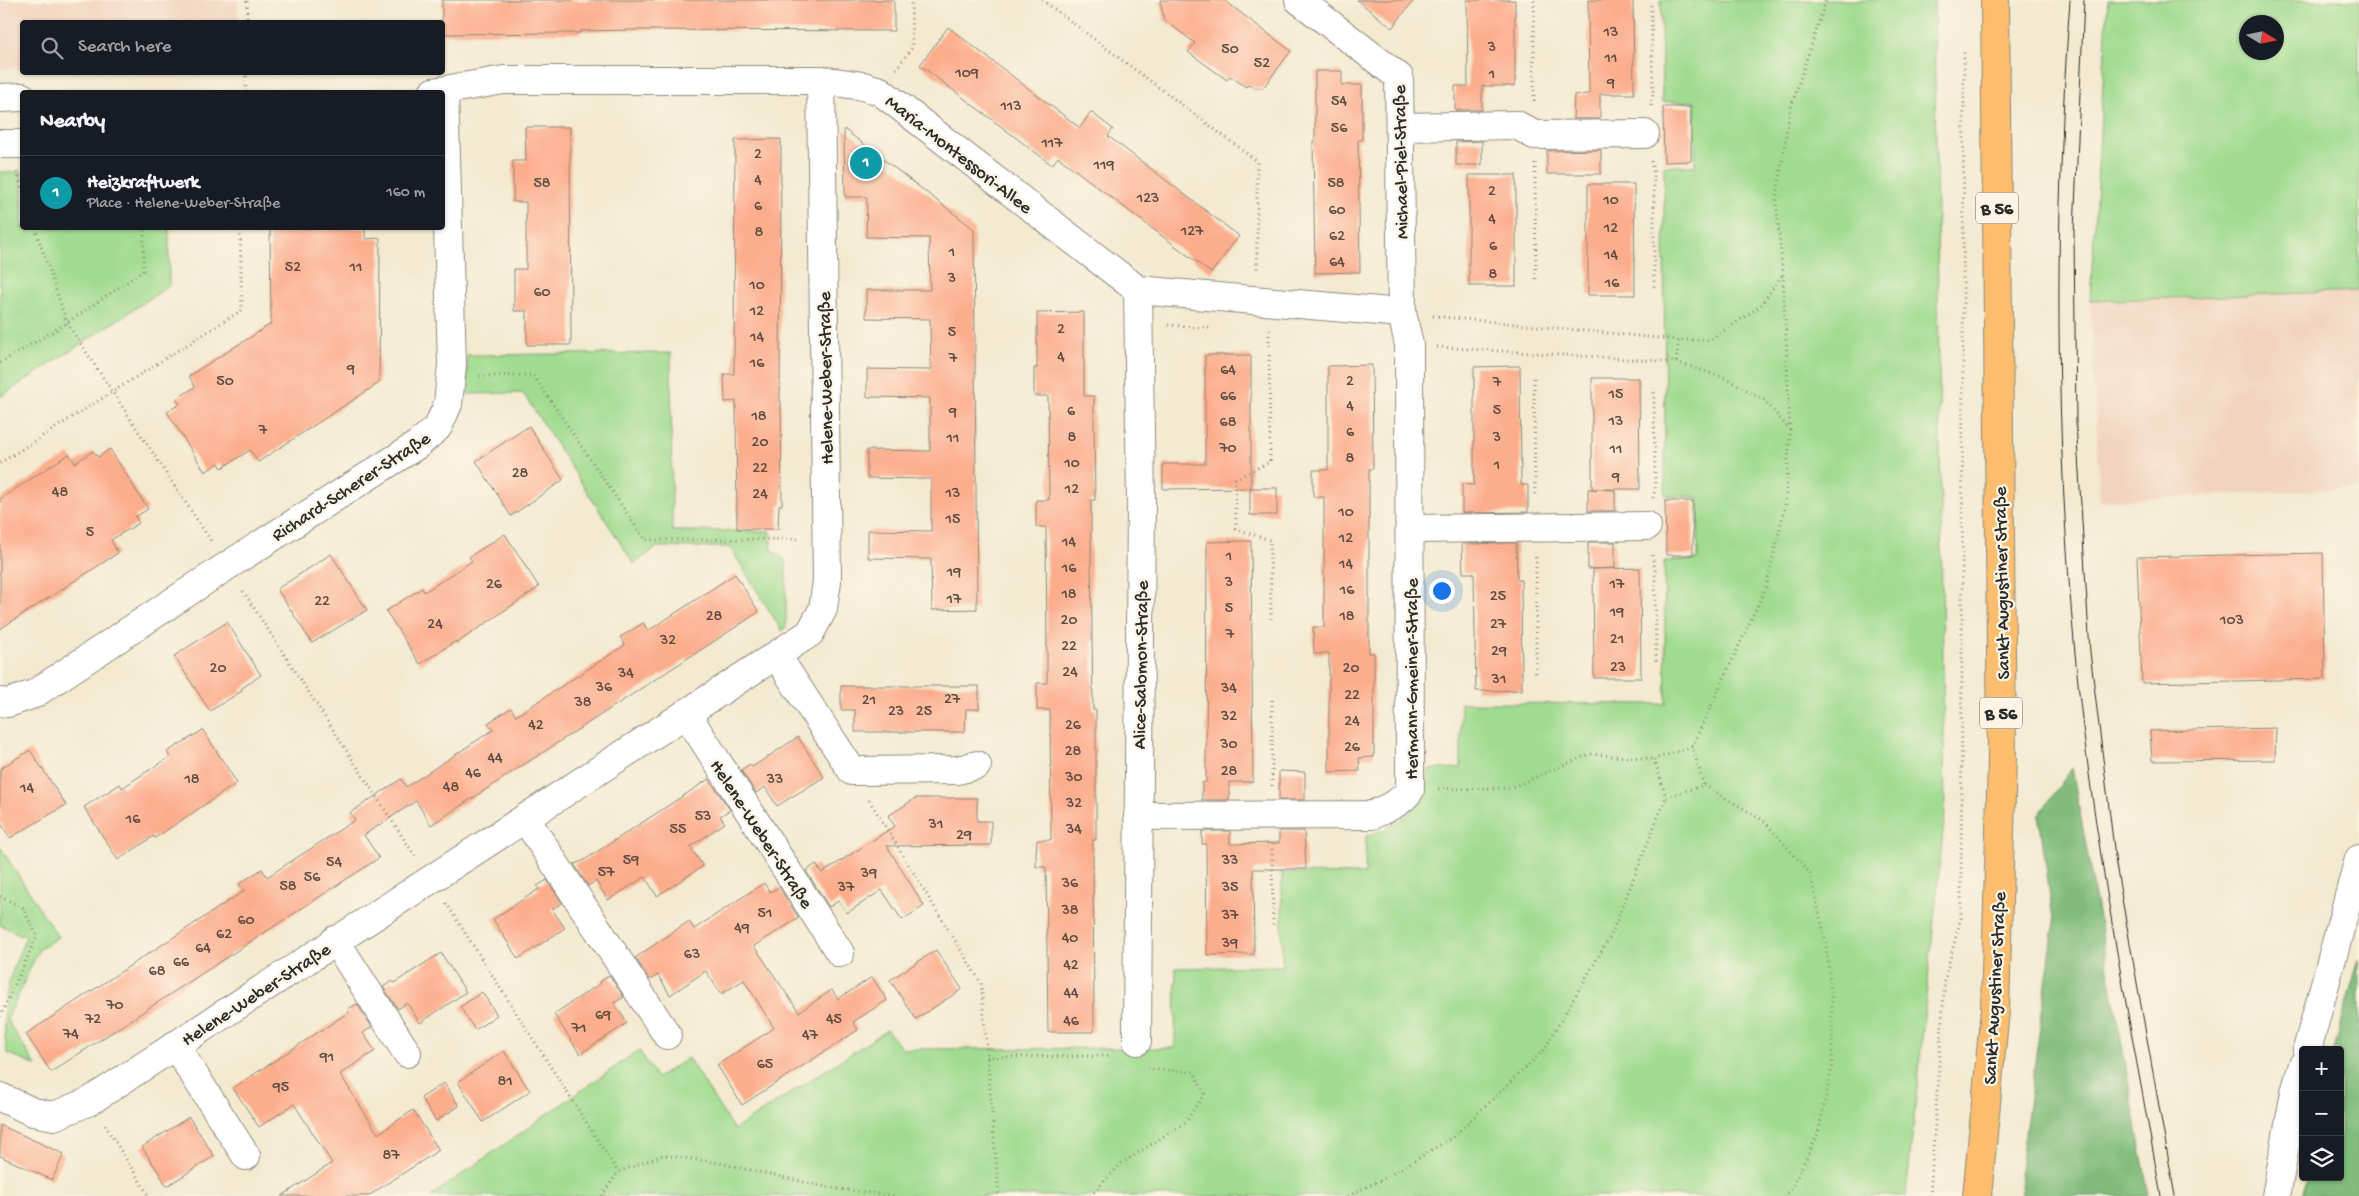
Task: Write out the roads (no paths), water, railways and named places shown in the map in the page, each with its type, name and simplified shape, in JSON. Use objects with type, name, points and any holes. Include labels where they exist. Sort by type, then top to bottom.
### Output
[{"type":"main road","name":"Sankt Augustiner Straße","points":[[1977,1196],[1995,1010],[2002,758],[1995,0]]},
{"type":"street","name":"Michael-Piel-Straße","points":[[1299,0],[1399,77],[1402,313]]},
{"type":"street","name":"Maria-Montessori-Allee","points":[[445,91],[504,80],[821,80],[862,86],[880,91],[1138,290]]},
{"type":"street","name":"Helene-Weber-Straße","points":[[0,1097],[33,1112],[54,1116],[90,1101],[810,633],[824,609],[827,582],[821,80]]},
{"type":"street","points":[[0,98],[20,97]]},
{"type":"street","points":[[1400,127],[1517,124],[1534,135],[1645,134]]},
{"type":"street","points":[[0,144],[20,144]]},
{"type":"street","name":"Richard-Scherer-Straße","points":[[0,702],[8,703],[34,694],[226,566],[417,445],[438,427],[448,404],[451,376],[445,179]]},
{"type":"street","points":[[1138,290],[1402,313]]},
{"type":"street","name":"Alice-Salomon-Straße","points":[[1136,1048],[1141,503],[1138,290]]},
{"type":"street","name":"Hermann-Gmeiner-Straße","points":[[1138,816],[1372,814],[1388,808],[1410,790],[1411,529],[1409,345],[1402,313]]},
{"type":"street","points":[[1411,529],[1647,526]]},
{"type":"street","points":[[777,656],[852,771],[958,770],[977,765]]},
{"type":"street","name":"Helene-Weber-Straße","points":[[686,713],[840,953]]},
{"type":"street","points":[[525,818],[667,1035]]},
{"type":"street","points":[[2308,1046],[2359,859]]},
{"type":"street","name":"Helene-Weber-Straße","points":[[336,940],[407,1053]]},
{"type":"street","name":"Helene-Weber-Straße","points":[[175,1045],[246,1156]]},
{"type":"street","points":[[2276,1196],[2299,1078]]},
{"type":"tram line","points":[[2070,0],[2061,163],[2059,245],[2060,408],[2068,572],[2082,721],[2101,857],[2161,1196]]},
{"type":"tram line","points":[[2084,0],[2074,231],[2076,423],[2090,652],[2116,865],[2175,1196]]},
{"type":"place","name":"Heizkraftwerk","points":[[866,163]]}]
